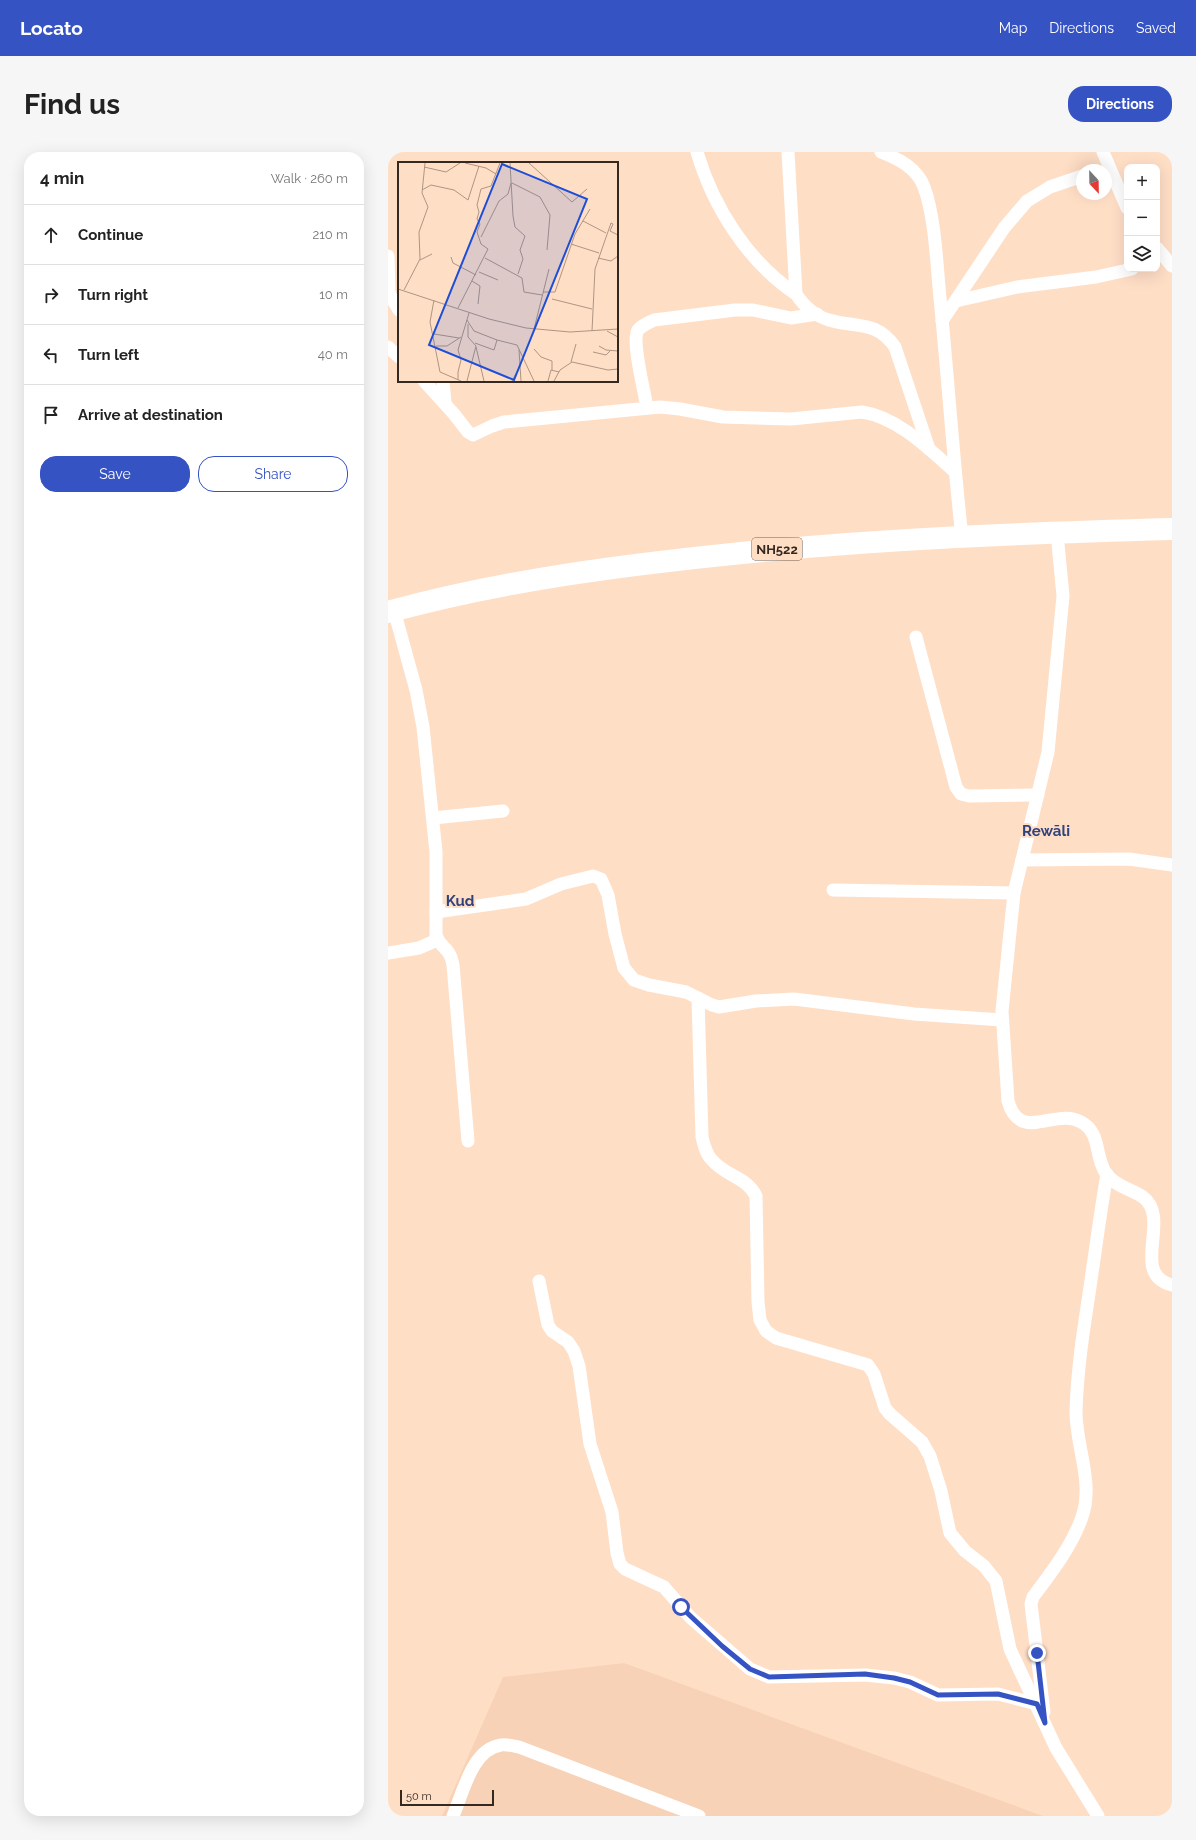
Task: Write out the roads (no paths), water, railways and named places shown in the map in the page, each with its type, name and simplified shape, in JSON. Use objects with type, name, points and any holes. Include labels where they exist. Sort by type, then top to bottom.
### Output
[{"type":"highway","name":"NH522","points":[[391,611],[562,574],[678,558],[782,548],[962,537],[1057,532],[1172,529]]},
{"type":"street","points":[[697,152],[713,193],[735,232],[764,268],[781,284],[796,294],[803,305],[817,314],[829,320],[861,324],[879,330],[889,338],[895,347],[929,449]]},
{"type":"street","points":[[788,152],[796,294]]},
{"type":"street","points":[[881,152],[899,159],[915,172],[924,186],[930,213],[942,321],[954,471],[962,537]]},
{"type":"street","points":[[1102,152],[1104,164]]},
{"type":"street","points":[[942,321],[1004,228],[1027,201],[1050,186],[1076,178]]},
{"type":"street","points":[[1112,181],[1124,203]]},
{"type":"street","points":[[1160,253],[1166,264]]},
{"type":"street","points":[[388,256],[389,293],[398,308]]},
{"type":"street","points":[[956,302],[1017,287],[1096,277],[1124,271]]},
{"type":"street","points":[[648,408],[636,349],[637,332],[642,326],[654,320],[735,310],[753,310],[791,318],[817,314]]},
{"type":"street","points":[[388,347],[398,356]]},
{"type":"street","points":[[425,382],[444,402],[468,432],[473,435],[504,422],[648,408],[680,409],[723,417],[791,419],[862,412],[874,414],[897,426],[929,449],[954,471]]},
{"type":"street","points":[[443,382],[444,402]]},
{"type":"street","points":[[1045,1723],[1031,1604],[1033,1597],[1071,1541],[1082,1516],[1085,1498],[1083,1460],[1076,1413],[1080,1354],[1107,1174],[1091,1129],[1082,1122],[1074,1119],[1061,1118],[1029,1123],[1021,1121],[1011,1111],[1008,1101],[1002,1012],[1014,892],[1048,752],[1063,596],[1057,532]]},
{"type":"street","points":[[391,611],[416,690],[423,727],[436,852],[437,940],[450,953],[453,965],[468,1141]]},
{"type":"street","points":[[916,637],[956,787],[961,794],[970,796],[1038,795]]},
{"type":"street","points":[[433,818],[503,811]]},
{"type":"street","points":[[1022,860],[1129,859],[1172,866]]},
{"type":"street","points":[[436,912],[526,899],[561,884],[582,877],[594,876],[600,879],[608,895],[615,934],[624,968],[634,980],[649,985],[686,992],[712,1006],[719,1007],[756,1000],[794,999],[914,1014],[1002,1020]]},
{"type":"street","points":[[833,890],[1014,892]]},
{"type":"street","points":[[388,953],[419,948],[437,940]]},
{"type":"street","points":[[698,998],[702,1137],[711,1160],[722,1169],[747,1183],[752,1188],[756,1196],[758,1302],[760,1320],[766,1331],[776,1338],[868,1365],[874,1374],[885,1408],[922,1442],[930,1456],[941,1491],[950,1533],[965,1551],[988,1569],[996,1581],[1010,1649],[1037,1704],[1056,1748],[1098,1816]]},
{"type":"street","points":[[1107,1174],[1119,1186],[1148,1200],[1155,1210],[1158,1216],[1158,1226],[1154,1269],[1156,1276],[1162,1282],[1172,1284]]},
{"type":"street","points":[[539,1281],[548,1325],[552,1331],[568,1342],[574,1351],[579,1366],[590,1444],[612,1512],[617,1553],[620,1564],[626,1569],[664,1587],[690,1617],[722,1646],[750,1669],[769,1677],[865,1674],[910,1682],[938,1695],[998,1694],[1037,1704]]},
{"type":"street","points":[[453,1816],[472,1769],[480,1755],[490,1748],[502,1744],[519,1747],[699,1816]]},
{"type":"district","name":"Rewāli","points":[[1046,831]]},
{"type":"district","name":"Kud","points":[[460,901]]}]
